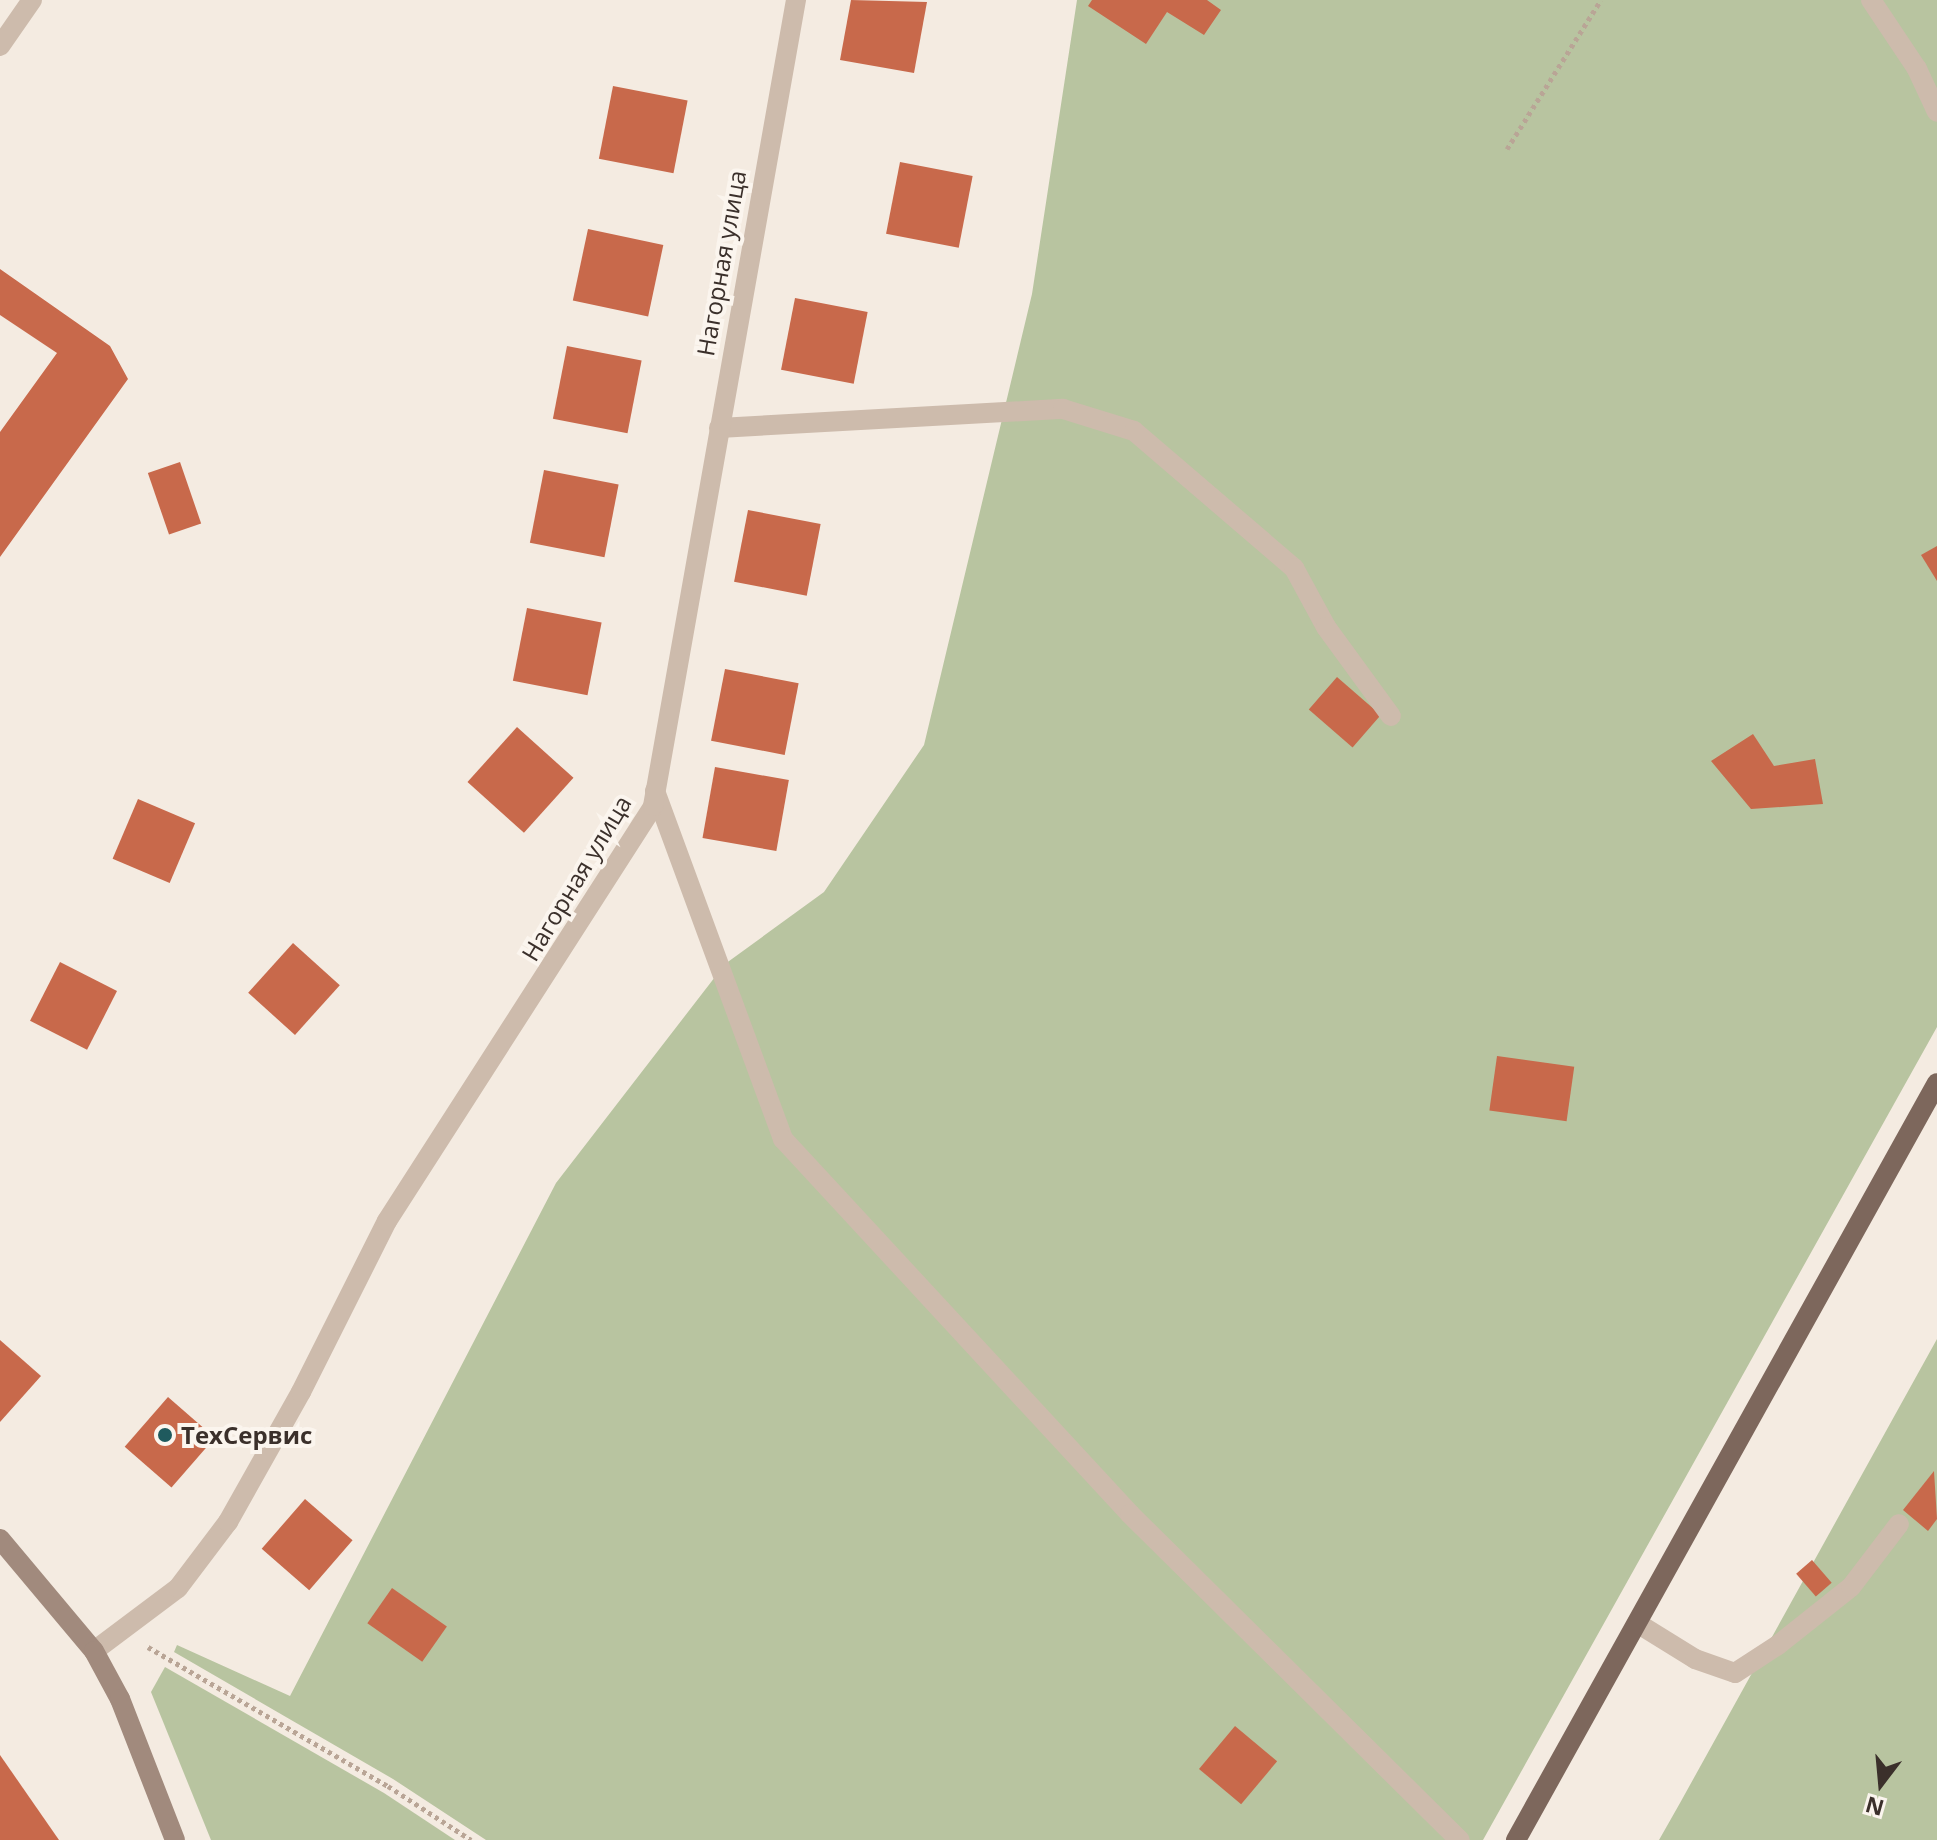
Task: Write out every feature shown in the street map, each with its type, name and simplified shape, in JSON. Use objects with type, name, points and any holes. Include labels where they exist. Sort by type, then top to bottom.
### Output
[{"type":"main road","points":[[1516,1840],[1937,1083]]},
{"type":"main road","points":[[0,1539],[94,1651],[120,1699],[175,1840]]},
{"type":"street","points":[[0,46],[32,0]]},
{"type":"street","name":"Нагорная улица","points":[[94,1651],[178,1588],[228,1522],[301,1392],[387,1221],[653,806],[796,0]]},
{"type":"street","points":[[1871,0],[1917,69],[1937,112]]},
{"type":"street","points":[[719,428],[1063,409],[1134,431],[1294,568],[1326,627],[1391,716]]},
{"type":"street","points":[[655,791],[783,1139],[1130,1514],[1460,1840]]},
{"type":"street","points":[[1637,1623],[1695,1659],[1735,1673],[1778,1645],[1851,1587],[1899,1524]]},
{"type":"path","points":[[1507,149],[1601,0]]},
{"type":"path","points":[[140,1642],[388,1786],[471,1840]]},
{"type":"green space","points":[[1077,0],[1937,0],[1937,1027],[1483,1840],[486,1840],[393,1779],[174,1652],[177,1645],[290,1696],[556,1183],[725,964],[824,892],[924,745],[1032,294]]},
{"type":"green space","points":[[1937,1339],[1937,1840],[1659,1840],[1680,1803]]},
{"type":"green space","points":[[165,1667],[384,1793],[455,1840],[211,1840],[151,1692]]},
{"type":"building","points":[[851,0],[927,2],[914,73],[840,60]]},
{"type":"building","points":[[1092,0],[1207,0],[1221,10],[1204,35],[1167,12],[1146,44],[1088,6]]},
{"type":"building","points":[[613,86],[688,101],[673,173],[599,159]]},
{"type":"building","points":[[900,162],[973,176],[959,248],[886,234]]},
{"type":"building","points":[[588,229],[663,245],[648,316],[573,300]]},
{"type":"building","points":[[0,269],[110,346],[128,379],[0,557],[0,432],[57,353],[0,315]]},
{"type":"building","points":[[795,298],[868,312],[854,384],[781,370]]},
{"type":"building","points":[[567,346],[642,361],[627,433],[553,419]]},
{"type":"building","points":[[180,462],[201,523],[169,535],[148,473]]},
{"type":"building","points":[[544,470],[619,485],[604,557],[530,543]]},
{"type":"building","points":[[748,510],[821,524],[807,596],[734,582]]},
{"type":"building","points":[[1937,546],[1937,581],[1921,555]]},
{"type":"building","points":[[527,608],[602,623],[587,695],[513,681]]},
{"type":"building","points":[[725,669],[799,683],[785,755],[711,741]]},
{"type":"building","points":[[1337,677],[1381,715],[1353,748],[1309,709]]},
{"type":"building","points":[[517,727],[573,778],[524,833],[467,782]]},
{"type":"building","points":[[1753,734],[1774,766],[1815,759],[1823,804],[1751,809],[1711,761]]},
{"type":"building","points":[[715,767],[789,780],[776,851],[702,838]]},
{"type":"building","points":[[138,799],[195,823],[170,883],[113,859]]},
{"type":"building","points":[[293,943],[340,985],[295,1035],[248,993]]},
{"type":"building","points":[[60,962],[117,991],[87,1050],[30,1021]]},
{"type":"building","points":[[1497,1056],[1574,1067],[1567,1121],[1489,1110]]},
{"type":"building","points":[[0,1340],[41,1376],[0,1422]]},
{"type":"building","points":[[168,1397],[215,1438],[171,1487],[125,1447]]},
{"type":"building","points":[[1934,1471],[1937,1519],[1928,1531],[1903,1510]]},
{"type":"building","points":[[305,1499],[353,1540],[309,1590],[262,1549]]},
{"type":"building","points":[[1812,1560],[1832,1583],[1816,1596],[1796,1574]]},
{"type":"building","points":[[392,1588],[447,1626],[422,1662],[367,1623]]},
{"type":"building","points":[[1235,1726],[1277,1761],[1241,1804],[1199,1769]]},
{"type":"building","points":[[0,1755],[59,1840],[0,1840]]},
{"type":"place","name":"ТехСервис","points":[[165,1435]]}]
